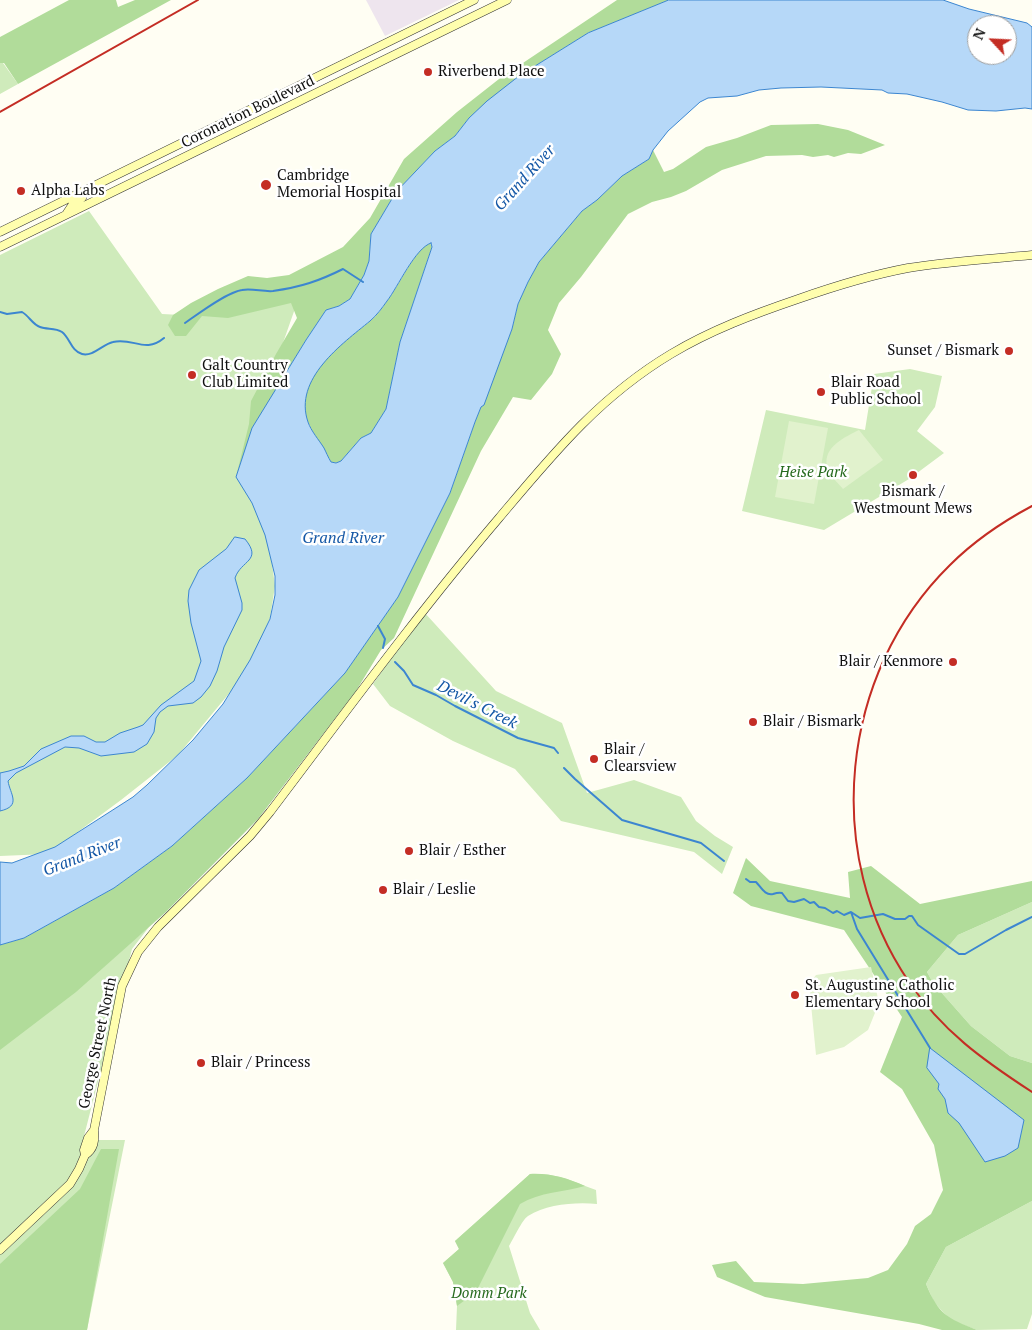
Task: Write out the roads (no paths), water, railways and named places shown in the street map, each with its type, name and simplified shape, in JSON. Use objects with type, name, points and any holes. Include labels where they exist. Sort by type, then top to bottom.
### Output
[{"type":"main road","name":"Coronation Boulevard","points":[[0,232],[474,0]]},
{"type":"main road","name":"Coronation Boulevard","points":[[0,247],[507,0]]},
{"type":"main road","points":[[66,215],[74,204],[82,198],[80,193]]},
{"type":"main road","name":"George Street North","points":[[0,1250],[70,1184],[79,1170],[85,1155],[90,1152],[95,1140],[94,1130],[122,986],[132,962],[144,942],[250,836],[452,573],[562,443],[600,406],[624,386],[670,355],[729,324],[837,286],[874,275],[909,268],[1032,254]]},
{"type":"water","name":"Grand River","points":[[669,0],[943,0],[994,15],[967,15],[967,65],[1017,65],[1017,21],[1027,23],[1032,27],[1032,109],[968,110],[942,102],[907,94],[888,93],[882,90],[821,87],[759,90],[737,96],[708,98],[700,102],[668,131],[653,150],[649,159],[622,176],[597,200],[582,211],[539,262],[518,304],[512,329],[484,405],[481,407],[475,422],[450,493],[398,597],[345,673],[247,778],[172,846],[114,888],[24,938],[0,945],[0,862],[12,863],[55,847],[133,797],[193,740],[223,704],[250,660],[270,619],[275,595],[275,576],[265,535],[252,503],[236,477],[252,428],[326,310],[339,306],[350,299],[364,275],[369,261],[371,234],[396,192],[435,151],[455,136],[469,118],[487,101],[519,76],[588,33]],"holes":[[[431,243],[432,247],[400,342],[386,409],[371,433],[361,438],[341,461],[331,462],[308,422],[305,406],[307,391],[323,364],[346,340],[377,314],[419,252]]]},
{"type":"water","points":[[235,537],[245,539],[252,552],[249,560],[235,578],[242,610],[224,647],[217,671],[210,686],[201,697],[193,703],[168,706],[160,712],[156,718],[154,732],[147,744],[134,752],[101,756],[79,748],[65,747],[16,773],[8,781],[13,803],[7,809],[0,811],[0,773],[24,766],[41,749],[71,736],[84,736],[96,742],[105,742],[120,733],[143,725],[161,705],[194,681],[201,661],[191,623],[188,601],[189,590],[199,570],[226,549]]},
{"type":"water","points":[[930,1048],[1024,1120],[1018,1148],[1005,1156],[985,1162],[959,1123],[948,1113],[945,1099],[938,1089],[939,1084],[927,1068]]},
{"type":"waterway","points":[[185,323],[221,299],[242,290],[273,291],[292,288],[318,280],[343,269],[363,282]]},
{"type":"waterway","points":[[0,312],[7,314],[22,312],[38,326],[59,330],[65,335],[75,350],[82,354],[90,354],[113,342],[120,341],[151,345],[164,338]]},
{"type":"waterway","name":"Devil's Creek","points":[[378,626],[385,639],[383,648]]},
{"type":"waterway","name":"Devil's Creek","points":[[395,662],[404,671],[413,685],[518,738],[554,748],[558,753]]},
{"type":"waterway","name":"Devil's Creek","points":[[564,768],[622,820],[701,843],[724,861]]},
{"type":"waterway","name":"Devil's Creek","points":[[746,879],[750,882],[756,882],[768,894],[782,893],[788,901],[794,902],[804,899],[810,903],[814,902],[819,907],[833,913],[837,911],[844,915],[851,912],[860,918],[883,914],[895,919],[905,919],[912,916],[918,925],[959,954],[965,954],[1032,917]]},
{"type":"waterway","points":[[851,912],[857,929],[930,1048]]},
{"type":"railway","points":[[0,112],[198,0]]},
{"type":"railway","points":[[1032,506],[989,532],[950,565],[913,609],[885,658],[865,711],[855,767],[854,823],[863,879],[881,932],[909,982],[935,1015],[964,1043],[1032,1092]]},
{"type":"place","name":"Riverbend Place","points":[[428,72]]},
{"type":"place","name":"Cambridge Memorial Hospital","points":[[266,185]]},
{"type":"place","name":"Alpha Labs","points":[[21,191]]},
{"type":"place","name":"Sunset / Bismark","points":[[1009,351]]},
{"type":"place","name":"Galt Country Club Limited","points":[[192,375]]},
{"type":"place","name":"Blair Road Public School","points":[[821,392]]},
{"type":"place","name":"Bismark / Westmount Mews","points":[[913,475]]},
{"type":"place","name":"Blair / Kenmore","points":[[953,662]]},
{"type":"place","name":"Blair / Bismark","points":[[753,722]]},
{"type":"place","name":"Blair / Clearsview","points":[[594,759]]},
{"type":"place","name":"Blair / Esther","points":[[409,851]]},
{"type":"place","name":"Blair / Leslie","points":[[383,890]]},
{"type":"place","name":"St. Augustine Catholic Elementary School","points":[[795,995]]},
{"type":"place","name":"Blair / Princess","points":[[201,1063]]},
{"type":"park label","name":"Heise Park","points":[[813,473]]},
{"type":"park label","name":"Domm Park","points":[[489,1294]]}]
